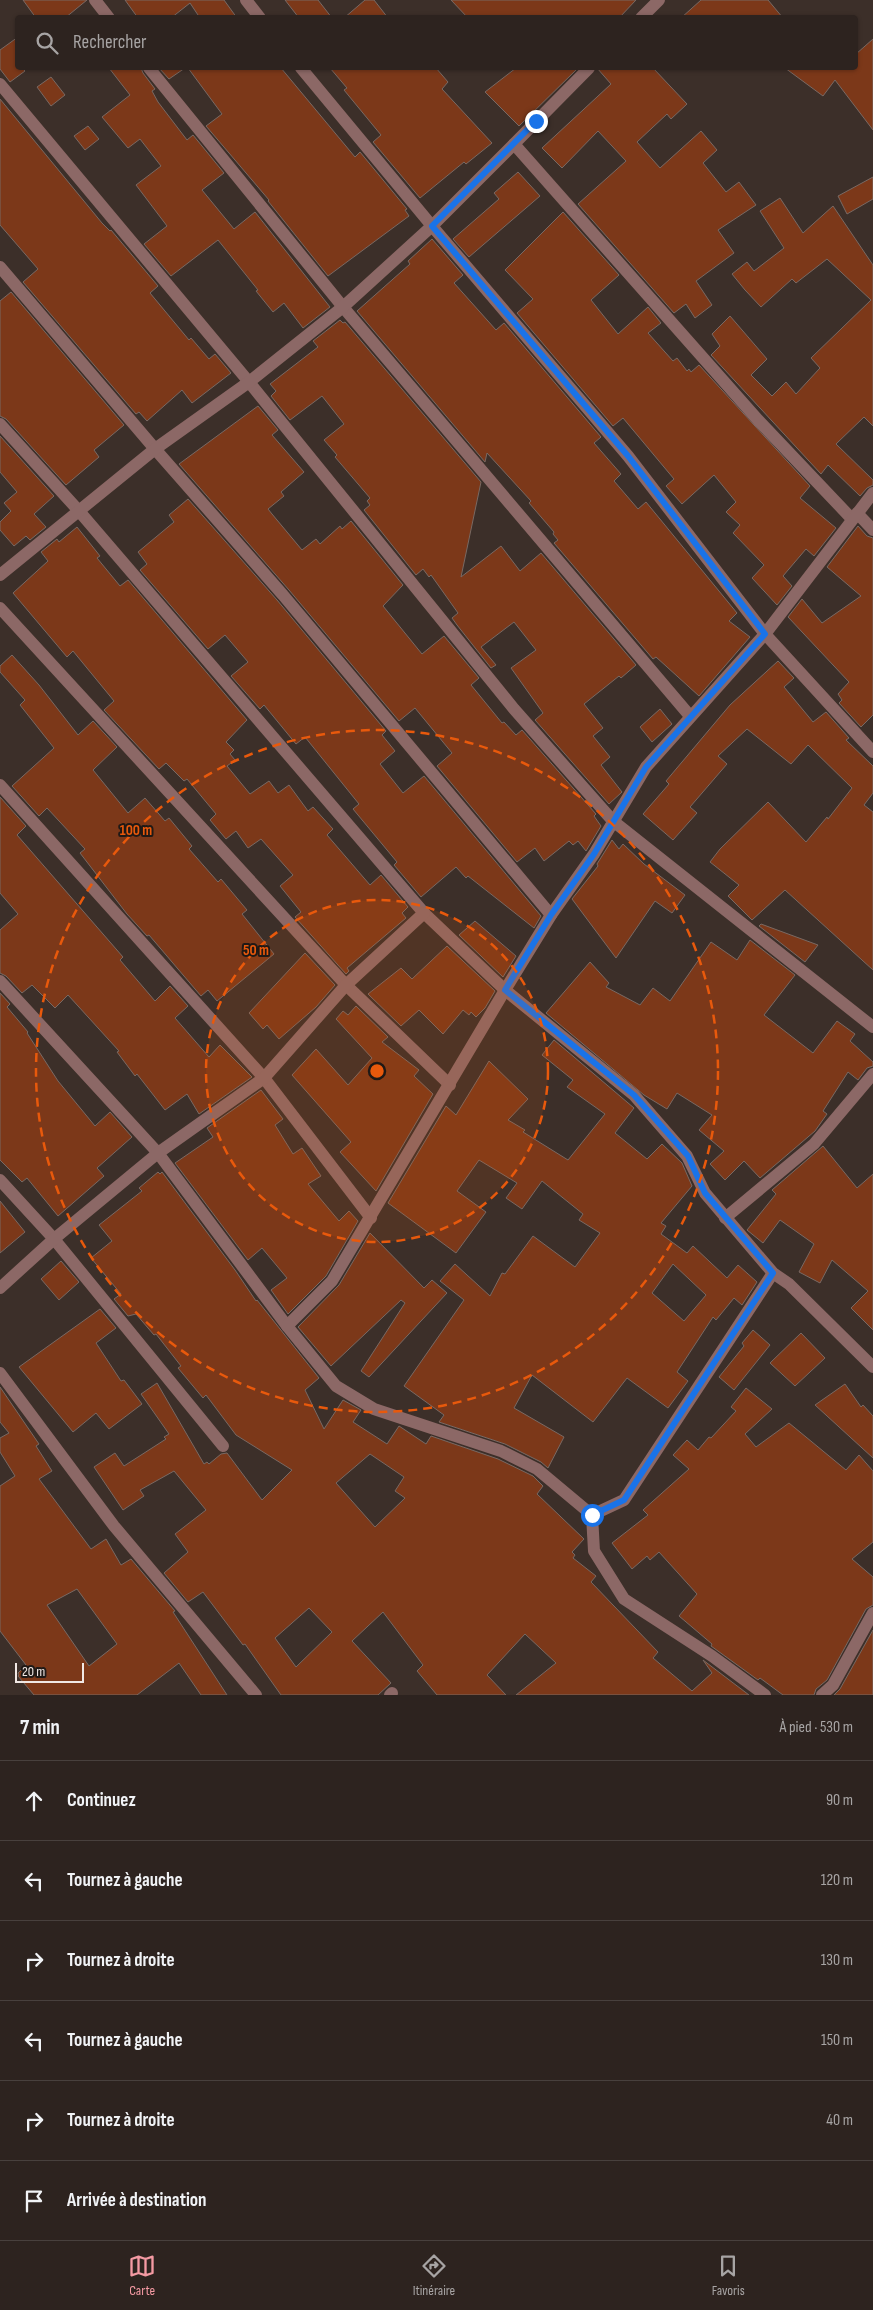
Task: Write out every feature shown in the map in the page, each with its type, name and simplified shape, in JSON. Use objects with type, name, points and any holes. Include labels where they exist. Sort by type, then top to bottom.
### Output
[{"type":"street","points":[[95,0],[107,15]]},
{"type":"street","points":[[246,0],[258,15]]},
{"type":"street","points":[[644,15],[659,0]]},
{"type":"street","points":[[151,70],[343,307],[690,716]]},
{"type":"street","points":[[303,70],[432,226],[628,456],[765,634],[873,752]]},
{"type":"street","points":[[0,575],[155,449],[249,382],[343,307],[432,226],[588,70]]},
{"type":"street","points":[[0,84],[249,382],[514,709],[613,822],[873,1027]]},
{"type":"street","points":[[514,144],[758,420],[855,516],[873,530]]},
{"type":"street","points":[[0,267],[155,449],[283,595],[551,915]]},
{"type":"street","points":[[0,424],[79,511],[424,914],[505,990],[634,1095],[688,1156],[705,1193],[724,1218],[773,1273],[790,1284],[873,1367]]},
{"type":"street","points":[[287,1326],[332,1281],[505,990],[551,915],[613,822],[646,767],[765,634],[873,493]]},
{"type":"street","points":[[0,608],[346,985],[450,1085]]},
{"type":"street","points":[[0,785],[264,1078],[371,1218]]},
{"type":"street","points":[[0,1288],[54,1239],[158,1153],[264,1078],[346,985],[424,914]]},
{"type":"street","points":[[0,981],[158,1153],[287,1326],[336,1386],[374,1409],[501,1450],[537,1469],[592,1515],[594,1551],[624,1599],[712,1656],[765,1695]]},
{"type":"street","points":[[724,1218],[814,1144],[873,1074]]},
{"type":"street","points":[[0,1180],[54,1239],[223,1446]]},
{"type":"street","points":[[592,1515],[624,1500],[773,1273]]},
{"type":"street","points":[[0,1373],[114,1526],[256,1695]]},
{"type":"street","points":[[822,1695],[833,1685],[873,1612]]},
{"type":"building","points":[[23,0],[87,0],[69,15],[34,15]]},
{"type":"building","points":[[125,0],[224,0],[235,15],[198,15],[190,3],[175,15],[136,15]]},
{"type":"building","points":[[285,0],[318,0],[330,15],[297,15]]},
{"type":"building","points":[[365,0],[374,0],[386,15],[348,15]]},
{"type":"building","points":[[451,0],[636,0],[622,15],[465,15]]},
{"type":"building","points":[[701,0],[768,0],[780,15],[684,15]]},
{"type":"building","points":[[15,39],[15,70],[25,71],[10,82],[0,69],[0,50]]},
{"type":"building","points":[[873,39],[873,130],[835,80],[823,96],[788,70],[858,70],[858,52]]},
{"type":"building","points":[[111,70],[142,70],[155,89],[152,91],[158,102],[187,140],[193,135],[224,173],[202,190],[234,229],[255,212],[330,307],[303,328],[284,303],[273,312],[218,240],[171,276],[144,244],[167,226],[136,185],[161,166],[140,139],[128,148],[102,117],[130,95]]},
{"type":"building","points":[[161,70],[182,70],[169,79]]},
{"type":"building","points":[[189,70],[283,70],[355,157],[360,152],[407,209],[405,210],[409,216],[328,276],[269,200],[206,126],[222,114]]},
{"type":"building","points":[[332,70],[438,70],[448,82],[442,89],[492,143],[466,164],[464,162],[420,198],[373,142],[381,135],[344,90],[347,88]]},
{"type":"building","points":[[513,70],[576,70],[519,126],[485,92]]},
{"type":"building","points":[[599,70],[655,70],[687,104],[671,119],[667,114],[637,142],[660,168],[701,131],[717,150],[703,163],[726,192],[739,182],[756,205],[718,230],[734,253],[696,281],[712,305],[695,318],[686,304],[674,313],[578,204],[626,161],[598,131],[562,168],[542,148],[611,84]]},
{"type":"building","points":[[51,77],[65,95],[51,106],[37,87]]},
{"type":"building","points":[[0,99],[102,223],[111,230],[158,286],[150,293],[189,340],[191,338],[209,359],[215,354],[231,373],[192,403],[182,390],[147,421],[139,412],[136,414],[23,282],[38,269],[0,225]]},
{"type":"building","points":[[88,126],[99,139],[85,150],[74,136]]},
{"type":"building","points":[[518,172],[540,196],[469,257],[453,239],[499,199],[494,193]]},
{"type":"building","points":[[873,177],[873,199],[847,214],[838,196]]},
{"type":"building","points":[[780,198],[803,233],[833,206],[873,265],[873,426],[864,417],[836,444],[873,480],[873,485],[867,488],[860,496],[828,465],[821,474],[711,355],[720,346],[712,334],[730,316],[767,359],[751,375],[772,396],[786,382],[796,394],[820,368],[811,358],[871,300],[827,259],[796,283],[792,279],[761,307],[745,290],[732,274],[747,262],[754,271],[784,248],[760,211]]},
{"type":"building","points":[[563,212],[619,275],[591,300],[618,334],[648,307],[661,323],[648,333],[673,361],[677,358],[687,371],[689,369],[691,372],[699,365],[810,486],[800,498],[836,528],[814,556],[806,549],[783,576],[792,586],[777,605],[752,578],[764,565],[733,533],[740,525],[726,512],[736,502],[714,475],[682,504],[666,486],[674,479],[623,418],[613,426],[517,313],[533,299],[505,270]]},
{"type":"building","points":[[432,239],[463,275],[454,283],[496,330],[504,323],[601,437],[594,443],[621,474],[614,481],[638,509],[646,502],[737,613],[729,621],[750,637],[699,696],[656,657],[653,659],[554,543],[558,540],[553,534],[554,532],[529,503],[531,501],[487,453],[485,462],[357,311],[410,264],[408,261]]},
{"type":"building","points":[[11,292],[124,425],[94,450],[99,457],[66,485],[6,419],[0,416],[0,301]]},
{"type":"building","points":[[340,320],[343,323],[345,322],[481,482],[461,577],[501,546],[520,571],[541,553],[636,665],[584,704],[603,728],[593,736],[610,757],[601,765],[622,792],[609,804],[535,720],[543,713],[511,668],[536,650],[514,622],[481,647],[496,665],[491,668],[452,618],[458,613],[431,575],[429,577],[423,569],[416,575],[364,510],[370,505],[367,501],[370,498],[335,457],[337,455],[324,440],[344,424],[322,396],[290,420],[271,396],[276,391],[270,384],[318,347],[313,341]]},
{"type":"building","points":[[258,406],[278,430],[272,435],[304,472],[281,492],[284,496],[268,509],[302,550],[316,539],[320,544],[340,526],[342,529],[351,521],[403,585],[383,606],[422,654],[444,636],[479,678],[471,685],[502,723],[504,722],[516,735],[522,730],[596,814],[594,816],[601,826],[586,851],[578,841],[573,845],[569,841],[544,861],[535,848],[517,862],[437,766],[452,753],[415,708],[399,721],[289,590],[179,464]]},
{"type":"building","points":[[0,436],[54,496],[34,514],[46,527],[30,540],[26,536],[14,546],[0,530],[0,522],[11,511],[4,503],[17,492],[0,472]]},
{"type":"building","points":[[188,499],[277,600],[386,731],[382,735],[395,751],[380,764],[403,793],[424,776],[541,916],[534,928],[468,876],[466,878],[456,867],[421,897],[394,865],[397,862],[353,809],[359,804],[305,737],[296,744],[264,705],[260,709],[231,676],[248,662],[225,635],[208,649],[140,570],[147,564],[138,552],[174,522],[169,515]]},
{"type":"building","points":[[858,526],[867,536],[873,538],[873,715],[861,727],[839,703],[842,700],[838,694],[849,682],[788,617],[802,599],[822,623],[861,596],[827,567]]},
{"type":"building","points":[[77,527],[100,556],[97,558],[120,586],[128,580],[247,720],[226,742],[234,750],[230,754],[235,760],[227,766],[250,794],[269,781],[278,793],[289,785],[308,811],[313,807],[333,829],[327,835],[370,885],[381,875],[408,907],[402,913],[406,918],[347,968],[349,971],[346,974],[295,917],[301,912],[280,886],[293,875],[261,839],[248,848],[236,831],[226,839],[210,820],[216,814],[187,779],[184,781],[166,763],[159,769],[104,710],[114,701],[73,651],[67,657],[13,593],[48,561],[41,552],[57,539],[59,542]]},
{"type":"building","points":[[12,655],[39,685],[78,735],[93,721],[117,747],[93,770],[128,813],[145,798],[165,821],[169,818],[192,846],[189,849],[218,882],[221,879],[247,910],[242,914],[274,954],[217,1001],[208,990],[201,996],[149,935],[147,936],[127,914],[80,853],[85,849],[47,808],[39,816],[12,786],[54,748],[20,705],[25,700],[0,672],[0,666]]},
{"type":"building","points":[[778,661],[794,678],[784,687],[813,722],[826,712],[849,738],[846,740],[873,766],[873,793],[864,805],[873,812],[873,970],[785,890],[752,920],[728,896],[739,885],[710,862],[720,849],[768,802],[806,842],[827,817],[828,819],[852,788],[808,745],[791,764],[747,729],[718,756],[727,764],[690,807],[697,813],[673,840],[643,814],[669,784],[666,781],[730,705]]},
{"type":"building","points":[[660,709],[672,724],[652,742],[640,727]]},
{"type":"building","points":[[0,797],[26,826],[17,835],[123,957],[120,960],[155,1001],[170,986],[188,1006],[175,1018],[209,1057],[220,1045],[252,1077],[199,1114],[187,1094],[165,1110],[137,1074],[135,1076],[117,1052],[119,1051],[68,995],[55,1008],[32,985],[22,993],[6,976],[0,973],[0,930],[18,914],[0,893]]},
{"type":"building","points":[[612,840],[619,849],[623,844],[644,864],[685,895],[672,913],[655,901],[616,958],[572,899],[598,866],[597,864]]},
{"type":"building","points":[[475,921],[516,956],[503,977],[459,935]]},
{"type":"building","points":[[761,924],[818,945],[805,962],[759,926]]},
{"type":"building","points":[[750,940],[795,975],[764,1015],[813,1053],[837,1021],[855,1034],[850,1041],[873,1062],[873,1066],[867,1068],[858,1080],[848,1072],[823,1111],[827,1114],[815,1131],[760,1178],[744,1161],[725,1180],[710,1164],[724,1151],[699,1130],[712,1115],[677,1093],[667,1109],[644,1095],[546,1013],[590,962],[609,983],[606,987],[640,1005],[653,988],[670,1001],[711,942],[737,960]]},
{"type":"building","points":[[447,946],[495,991],[485,1008],[476,1017],[471,1012],[469,1015],[463,1010],[443,1034],[419,1010],[401,1026],[368,994],[401,968],[412,979]]},
{"type":"building","points":[[305,953],[335,985],[316,1007],[279,1039],[267,1025],[263,1029],[249,1013]]},
{"type":"building","points":[[0,993],[10,1004],[7,1007],[28,1032],[58,1081],[95,1126],[110,1112],[132,1137],[97,1168],[104,1176],[58,1216],[27,1178],[22,1182],[0,1160]]},
{"type":"building","points":[[356,1006],[388,1037],[382,1042],[419,1070],[414,1076],[433,1094],[376,1191],[340,1152],[351,1142],[292,1075],[316,1049],[348,1085],[372,1058],[336,1019],[343,1011],[348,1015]]},
{"type":"building","points":[[554,1040],[634,1108],[615,1133],[647,1159],[662,1144],[682,1163],[692,1186],[661,1223],[666,1226],[661,1234],[687,1253],[693,1246],[727,1278],[738,1265],[757,1282],[742,1305],[734,1298],[716,1320],[713,1317],[677,1372],[688,1381],[668,1408],[627,1378],[593,1422],[532,1375],[514,1408],[564,1437],[548,1468],[541,1462],[505,1444],[439,1422],[444,1415],[404,1386],[464,1300],[440,1281],[455,1264],[490,1296],[502,1273],[505,1274],[533,1236],[575,1267],[600,1233],[579,1220],[583,1214],[542,1181],[522,1209],[506,1198],[517,1183],[479,1160],[457,1191],[486,1212],[456,1253],[388,1203],[446,1106],[456,1115],[489,1061],[528,1099],[508,1120],[525,1130],[523,1132],[568,1160],[605,1114],[567,1087],[573,1080],[542,1055]],"holes":[[[673,1264],[706,1295],[684,1321],[652,1293]]]},
{"type":"building","points":[[261,1090],[283,1119],[275,1125],[293,1154],[302,1148],[321,1176],[308,1184],[339,1221],[349,1211],[358,1221],[326,1276],[288,1314],[271,1290],[287,1278],[262,1248],[248,1260],[175,1163],[213,1137],[207,1128]]},
{"type":"building","points":[[823,1146],[857,1188],[873,1174],[873,1330],[851,1308],[868,1291],[832,1260],[820,1283],[799,1272],[814,1244],[780,1220],[763,1243],[747,1230],[776,1194],[772,1190]]},
{"type":"building","points":[[158,1172],[160,1174],[162,1172],[256,1301],[319,1378],[305,1390],[324,1429],[343,1400],[361,1410],[353,1422],[387,1444],[399,1426],[426,1444],[431,1436],[498,1459],[533,1476],[543,1486],[537,1494],[584,1539],[572,1552],[575,1555],[573,1558],[596,1576],[591,1582],[658,1652],[653,1658],[692,1691],[712,1673],[703,1660],[749,1695],[516,1695],[556,1663],[525,1634],[487,1675],[506,1695],[437,1695],[417,1671],[423,1665],[383,1612],[352,1641],[391,1683],[378,1695],[281,1695],[245,1644],[243,1645],[203,1592],[188,1602],[164,1573],[188,1552],[175,1534],[206,1510],[174,1471],[140,1490],[144,1496],[123,1510],[94,1467],[115,1453],[124,1466],[166,1439],[164,1437],[169,1434],[141,1394],[157,1383],[204,1464],[207,1462],[209,1464],[221,1454],[227,1453],[262,1500],[292,1470],[236,1435],[206,1395],[203,1398],[178,1368],[181,1366],[156,1334],[154,1335],[136,1314],[128,1316],[114,1299],[121,1294],[91,1258],[112,1241],[99,1225],[142,1191],[139,1188]],"holes":[[[370,1454],[404,1477],[395,1491],[405,1498],[375,1527],[336,1483]],[[309,1608],[332,1632],[296,1667],[275,1638]]]},
{"type":"building","points":[[0,1201],[25,1232],[0,1253]]},
{"type":"building","points":[[370,1233],[424,1288],[432,1280],[447,1293],[369,1377],[361,1371],[405,1303],[401,1300],[331,1366],[298,1327],[339,1285]]},
{"type":"building","points":[[61,1261],[79,1282],[59,1300],[41,1279]]},
{"type":"building","points":[[100,1309],[116,1328],[96,1343],[121,1381],[124,1380],[142,1404],[109,1429],[96,1413],[73,1432],[19,1367]]},
{"type":"building","points":[[753,1330],[770,1345],[734,1390],[719,1377],[744,1346],[742,1343]]},
{"type":"building","points":[[801,1333],[825,1358],[795,1386],[770,1363]]},
{"type":"building","points":[[845,1384],[861,1407],[863,1405],[873,1416],[873,1458],[815,1405]]},
{"type":"building","points":[[0,1387],[39,1444],[36,1446],[52,1471],[39,1479],[91,1549],[106,1539],[121,1565],[131,1559],[175,1611],[173,1612],[227,1695],[201,1695],[179,1663],[137,1695],[34,1695],[18,1676],[18,1673],[26,1665],[0,1631],[0,1486],[15,1476],[0,1452],[0,1438],[9,1433],[0,1422]],"holes":[[[77,1589],[117,1644],[89,1666],[47,1605]]]},
{"type":"building","points":[[746,1388],[772,1409],[745,1434],[756,1447],[789,1423],[846,1470],[859,1455],[873,1471],[873,1542],[852,1559],[873,1577],[873,1605],[866,1609],[827,1680],[816,1689],[814,1695],[783,1695],[760,1678],[758,1680],[711,1646],[712,1644],[679,1616],[697,1594],[659,1552],[650,1560],[647,1556],[632,1569],[612,1543],[648,1515],[643,1510],[689,1469],[673,1455],[687,1440],[698,1450],[736,1411],[731,1407]]},
{"type":"building","points":[[873,1630],[873,1695],[834,1695],[840,1689]]},
{"type":"route","points":[[536,121],[432,226],[628,456],[765,634],[646,767],[594,854],[551,915],[505,990],[634,1095],[688,1156],[705,1193],[724,1218],[773,1273],[624,1500],[592,1515]]}]
